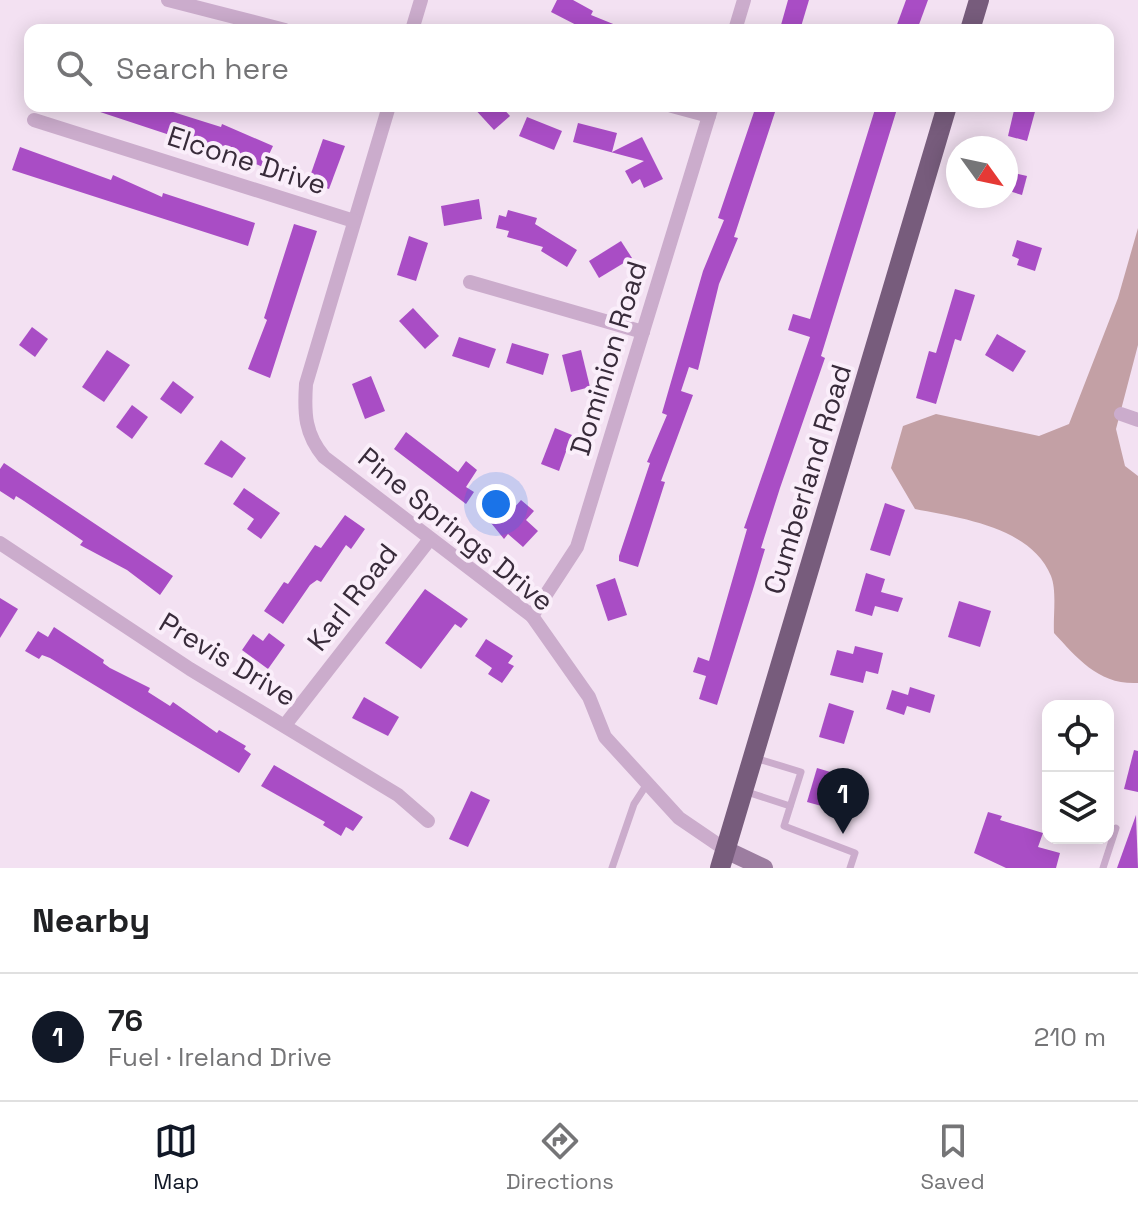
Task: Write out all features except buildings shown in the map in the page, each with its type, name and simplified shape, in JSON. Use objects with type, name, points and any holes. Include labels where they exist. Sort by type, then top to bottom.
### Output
[{"type":"main road","points":[[972,24],[979,0]]},
{"type":"main road","name":"Cumberland Road","points":[[723,859],[945,112]]},
{"type":"main road","points":[[723,859],[764,868]]},
{"type":"street","points":[[168,0],[262,24]]},
{"type":"street","points":[[414,24],[421,0]]},
{"type":"street","points":[[737,24],[744,0]]},
{"type":"street","name":"Pine Springs Drive","points":[[387,112],[306,384],[304,411],[307,428],[324,457],[532,616],[589,697],[605,737],[679,818],[723,859]]},
{"type":"street","name":"Dominion Road","points":[[532,616],[577,547],[710,112]]},
{"type":"street","name":"Elcone Drive","points":[[34,120],[354,221]]},
{"type":"street","points":[[470,282],[643,332]]},
{"type":"street","points":[[1121,414],[1138,420]]},
{"type":"street","name":"Karl Road","points":[[285,725],[430,539]]},
{"type":"street","name":"Previs Drive","points":[[0,543],[190,669],[398,795],[428,821]]},
{"type":"lane","points":[[753,758],[801,772],[784,826],[855,853],[850,868]]},
{"type":"lane","points":[[612,868],[634,804],[647,784]]},
{"type":"lane","points":[[743,791],[790,806]]},
{"type":"lane","points":[[1103,868],[1116,828]]},
{"type":"shaded area","points":[[1138,228],[1138,345],[1116,429],[1125,466],[1138,476],[1138,683],[1112,680],[1101,675],[1081,661],[1054,633],[1053,582],[1041,559],[1028,546],[973,521],[915,509],[891,468],[903,426],[936,414],[1039,436],[1069,424],[1118,298]]},
{"type":"place","name":"76","points":[[843,834]]}]
